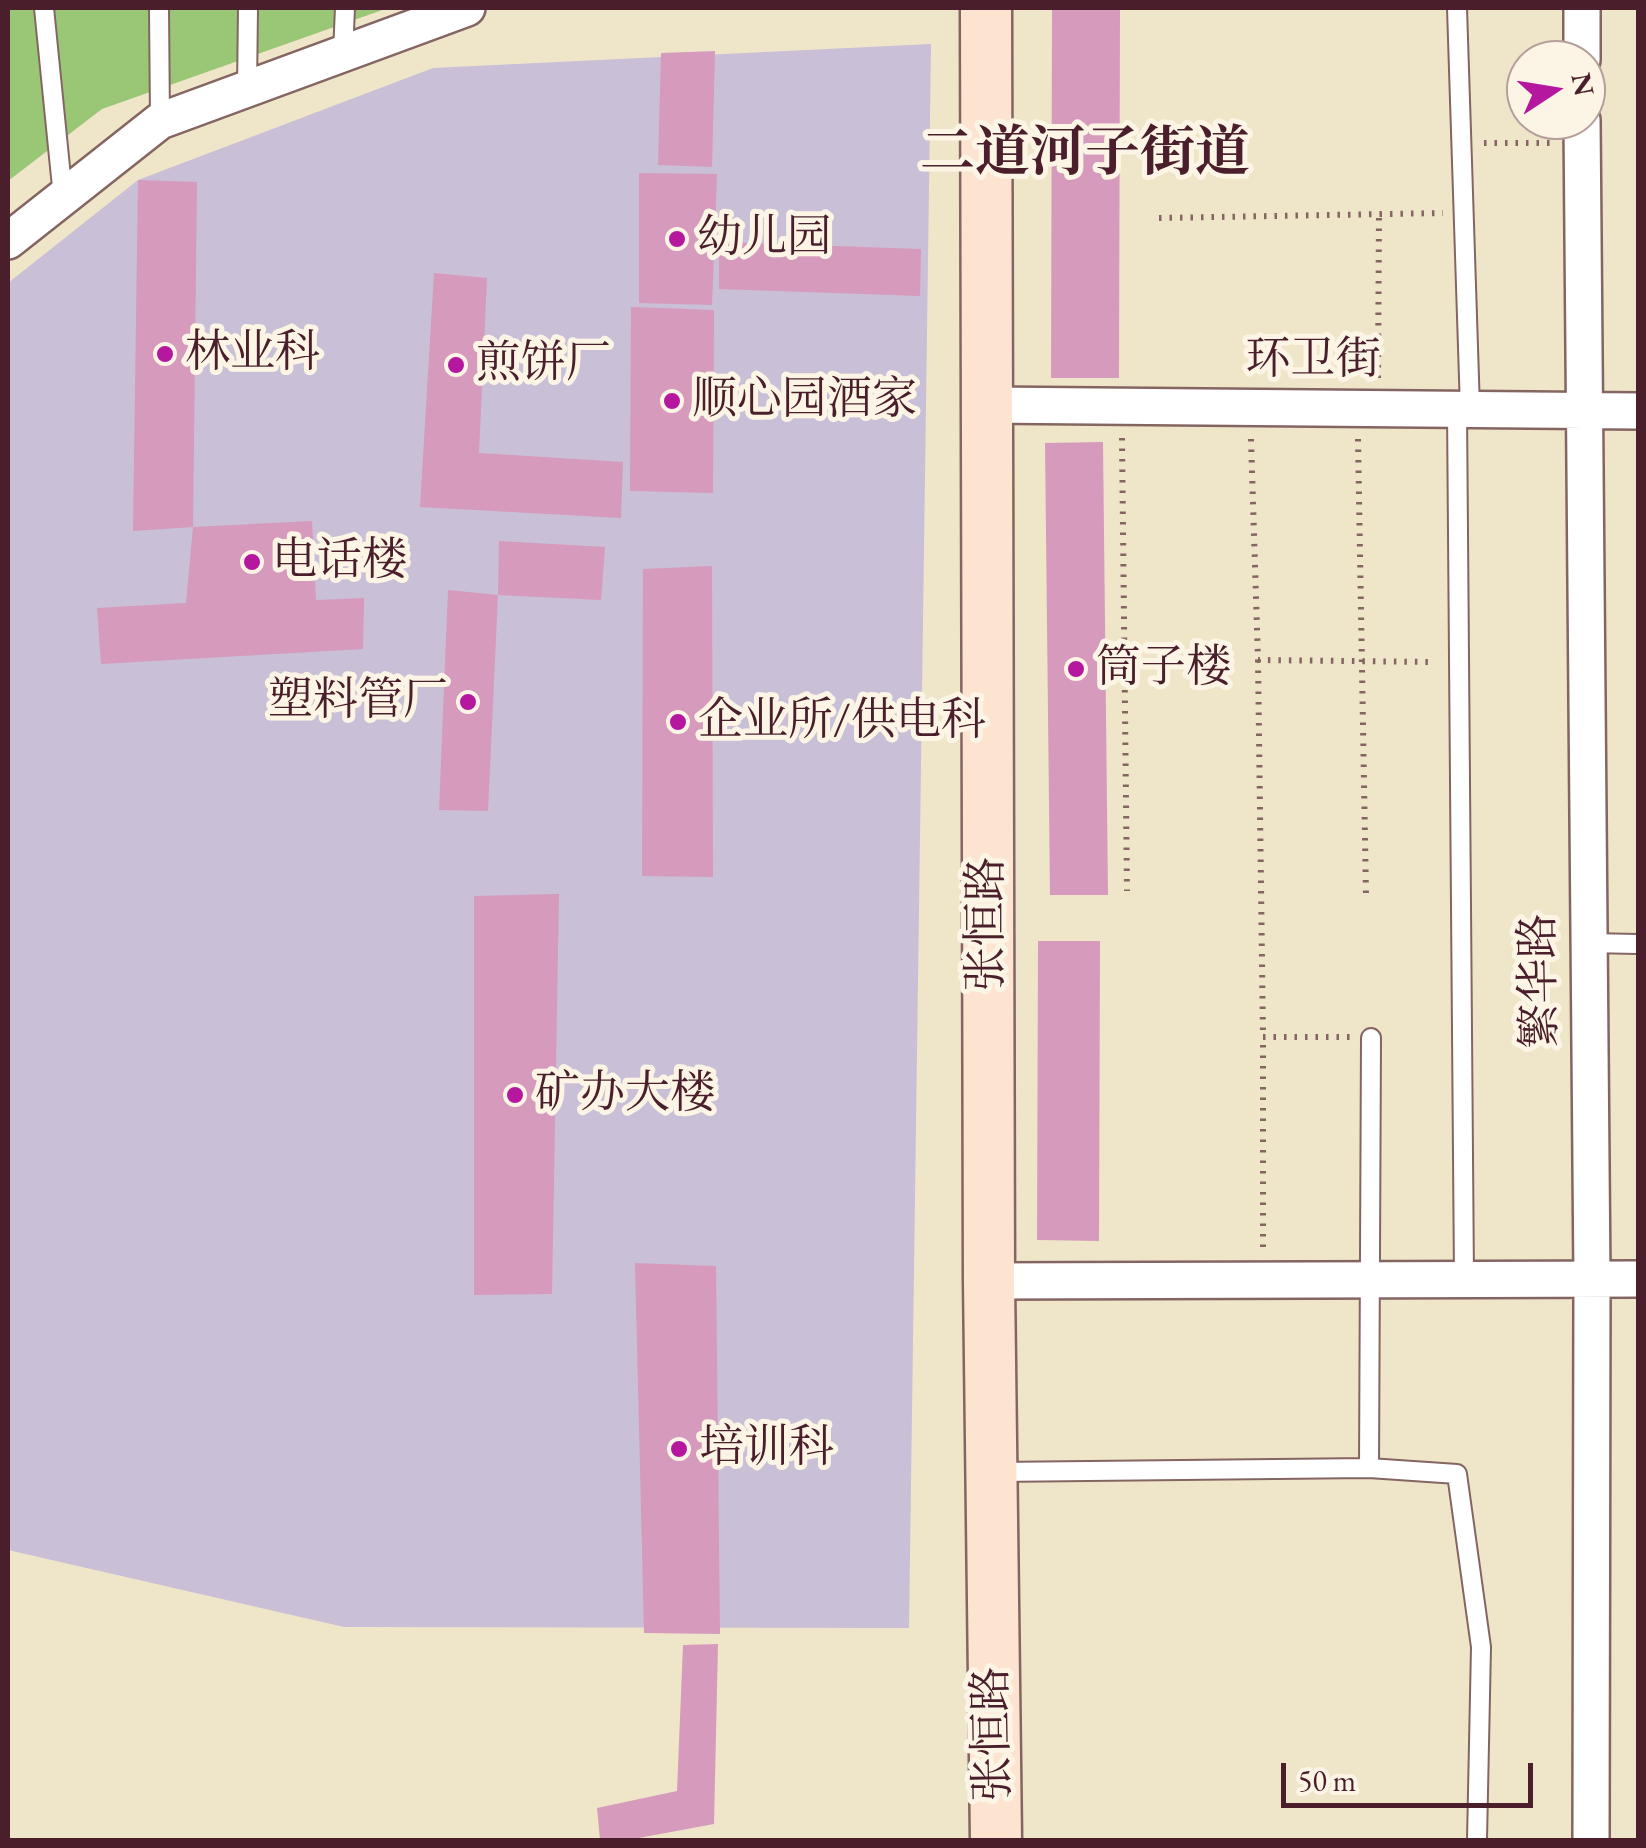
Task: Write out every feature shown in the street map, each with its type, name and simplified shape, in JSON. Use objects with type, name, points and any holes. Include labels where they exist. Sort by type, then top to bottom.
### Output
[{"type":"main road","name":"张恒路","points":[[986,8],[989,1282],[996,1840]]},
{"type":"street","points":[[1582,8],[1582,40]]},
{"type":"street","points":[[8,241],[160,121],[447,11]]},
{"type":"street","name":"繁华路","points":[[1582,140],[1592,1278],[1592,1840]]},
{"type":"street","name":"环卫街","points":[[987,405],[1638,411]]},
{"type":"street","points":[[989,1282],[1638,1278]]},
{"type":"lane","points":[[44,8],[64,197]]},
{"type":"lane","points":[[160,8],[160,121]]},
{"type":"lane","points":[[246,89],[248,8]]},
{"type":"lane","points":[[343,53],[344,8]]},
{"type":"lane","points":[[1457,8],[1464,212],[1460,662],[1464,1279]]},
{"type":"lane","points":[[1588,943],[1638,944]]},
{"type":"lane","points":[[1369,1468],[1372,1038]]},
{"type":"lane","points":[[991,1472],[1369,1468],[1457,1474],[1481,1647],[1477,1840]]},
{"type":"path","points":[[1462,143],[1506,139]]},
{"type":"path","points":[[1159,218],[1464,212]]},
{"type":"path","points":[[1366,896],[1363,661],[1368,408],[1380,214]]},
{"type":"path","points":[[1122,406],[1127,891]]},
{"type":"path","points":[[1250,408],[1258,660],[1263,1280]]},
{"type":"path","points":[[1258,660],[1460,662]]},
{"type":"path","points":[[1263,1037],[1372,1038]]},
{"type":"shaded area","points":[[931,44],[909,1628],[344,1627],[8,1550],[8,283],[138,180],[433,68]]},
{"type":"green space","points":[[8,8],[388,8],[102,109],[8,181]]},
{"type":"building","points":[[1052,8],[1120,8],[1119,378],[1051,378]]},
{"type":"building","points":[[715,51],[712,167],[658,165],[661,53]]},
{"type":"building","name":"幼儿园","points":[[639,173],[717,174],[712,305],[639,303]]},
{"type":"building","name":"林业科","points":[[138,180],[197,182],[193,527],[133,531]]},
{"type":"building","points":[[719,242],[921,249],[920,296],[719,289]]},
{"type":"building","name":"煎饼厂","points":[[434,273],[487,278],[479,453],[623,462],[621,518],[420,507]]},
{"type":"building","name":"顺心园酒家","points":[[631,307],[714,310],[713,493],[630,491]]},
{"type":"building","name":"筒子楼","points":[[1103,442],[1108,895],[1050,895],[1045,443]]},
{"type":"building","name":"电话楼","points":[[312,521],[316,600],[364,598],[363,649],[101,664],[97,608],[186,603],[193,527]]},
{"type":"building","name":"塑料管厂","points":[[499,541],[605,547],[601,600],[498,595]]},
{"type":"building","name":"企业所/供电科","points":[[712,566],[713,877],[642,876],[643,569]]},
{"type":"building","name":"塑料管厂","points":[[448,590],[498,595],[488,811],[439,810]]},
{"type":"building","name":"矿办大楼","points":[[559,894],[552,1294],[474,1295],[474,896]]},
{"type":"building","points":[[1038,941],[1100,941],[1099,1241],[1037,1240]]},
{"type":"building","name":"培训科","points":[[635,1263],[716,1266],[720,1634],[644,1633]]},
{"type":"building","points":[[718,1644],[714,1824],[628,1840],[600,1840],[597,1808],[677,1791],[683,1645]]},
{"type":"place","name":"幼儿园","points":[[677,239]]},
{"type":"place","name":"林业科","points":[[165,354]]},
{"type":"place","name":"煎饼厂","points":[[456,365]]},
{"type":"place","name":"顺心园酒家","points":[[672,401]]},
{"type":"place","name":"电话楼","points":[[252,562]]},
{"type":"place","name":"筒子楼","points":[[1076,669]]},
{"type":"place","name":"塑料管厂","points":[[468,702]]},
{"type":"place","name":"企业所/供电科","points":[[678,722]]},
{"type":"place","name":"矿办大楼","points":[[515,1095]]},
{"type":"place","name":"培训科","points":[[679,1449]]},
{"type":"district","name":"二道河子街道","points":[[1085,155]]}]
